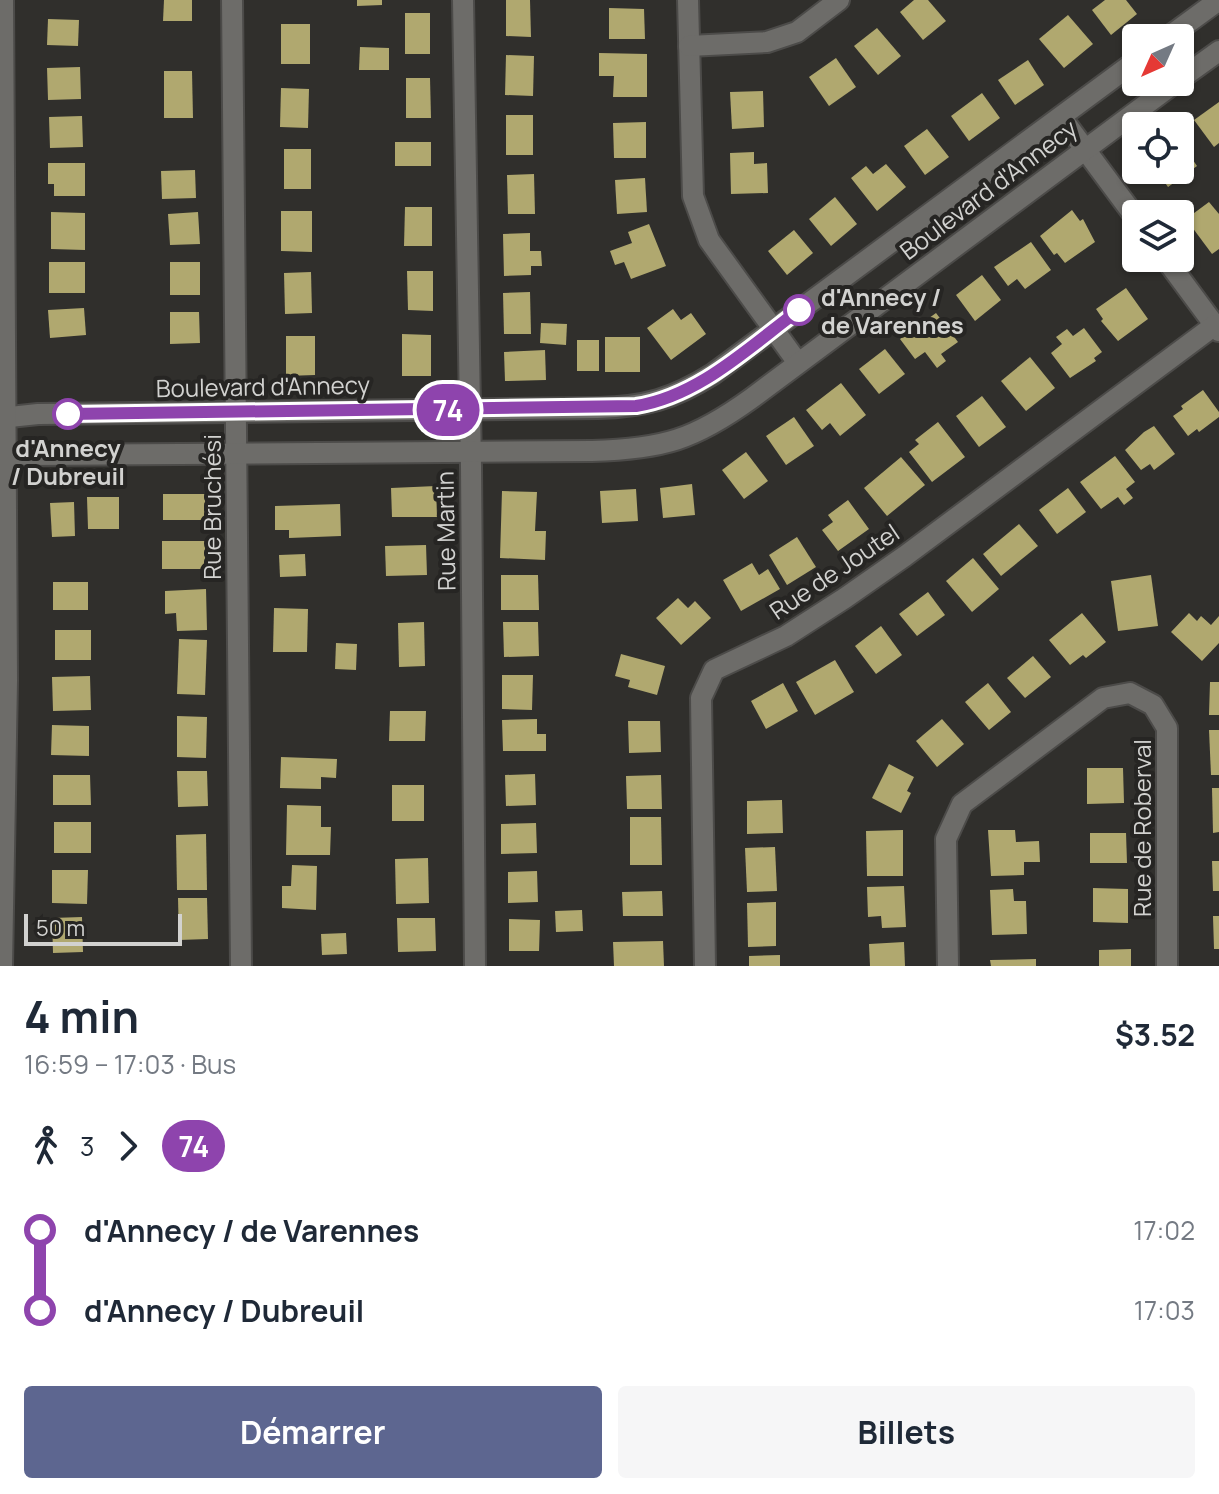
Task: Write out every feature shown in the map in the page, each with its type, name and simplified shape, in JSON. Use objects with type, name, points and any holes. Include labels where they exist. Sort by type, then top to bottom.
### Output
[{"type":"street","points":[[2,966],[3,0]]},
{"type":"street","name":"Rue Bruchési","points":[[232,0],[241,966]]},
{"type":"street","name":"Rue Martin","points":[[463,0],[475,966]]},
{"type":"street","points":[[688,0],[693,196],[709,240],[798,363]]},
{"type":"street","points":[[689,46],[767,42],[797,32],[839,0]]},
{"type":"street","points":[[1186,24],[1219,0]]},
{"type":"street","name":"Boulevard d'Annecy","points":[[1194,69],[1219,51]]},
{"type":"street","name":"Boulevard d'Annecy","points":[[2,418],[29,414],[621,408],[649,404],[697,384],[1122,71]]},
{"type":"street","name":"Boulevard d'Annecy","points":[[3,453],[618,450],[679,441],[724,419],[1158,96]]},
{"type":"street","points":[[1061,117],[1123,200]]},
{"type":"street","points":[[1175,272],[1217,328]]},
{"type":"street","name":"Rue de Joutel","points":[[705,966],[701,698],[714,670],[786,636],[869,581],[1217,328]]},
{"type":"street","name":"Rue de Roberval","points":[[948,966],[946,839],[962,804],[1103,698],[1130,693],[1153,705],[1167,728],[1167,966]]},
{"type":"building","points":[[164,0],[192,0],[192,21],[163,21]]},
{"type":"building","points":[[357,0],[382,0],[382,5],[357,6]]},
{"type":"building","points":[[506,0],[530,0],[531,37],[506,36]]},
{"type":"building","points":[[914,0],[928,0],[946,21],[923,40],[900,12]]},
{"type":"building","points":[[1105,0],[1126,0],[1137,14],[1111,35],[1092,10]]},
{"type":"building","points":[[609,8],[644,9],[645,39],[609,39]]},
{"type":"building","points":[[405,13],[430,13],[430,54],[405,54]]},
{"type":"building","points":[[1068,15],[1093,44],[1064,68],[1039,39]]},
{"type":"building","points":[[48,19],[79,20],[78,46],[47,45]]},
{"type":"building","points":[[281,24],[310,24],[310,64],[281,64]]},
{"type":"building","points":[[877,28],[901,56],[878,75],[854,46]]},
{"type":"building","points":[[360,47],[389,48],[389,70],[359,70]]},
{"type":"building","points":[[599,53],[647,54],[647,97],[613,97],[614,76],[599,76]]},
{"type":"building","points":[[506,55],[534,56],[533,96],[505,95]]},
{"type":"building","points":[[836,58],[856,87],[829,106],[809,77]]},
{"type":"building","points":[[1028,60],[1044,85],[1015,105],[998,80]]},
{"type":"building","points":[[80,67],[81,99],[48,100],[47,68]]},
{"type":"building","points":[[164,71],[192,71],[193,118],[164,118]]},
{"type":"building","points":[[406,78],[430,78],[431,118],[406,118]]},
{"type":"building","points":[[281,88],[309,89],[308,128],[280,127]]},
{"type":"building","points":[[763,91],[764,127],[732,129],[730,92]]},
{"type":"building","points":[[982,93],[1000,118],[969,141],[951,116]]},
{"type":"building","points":[[1219,102],[1219,143],[1214,147],[1194,120]]},
{"type":"building","points":[[506,115],[533,115],[533,155],[506,155]]},
{"type":"building","points":[[82,116],[83,147],[50,148],[49,117]]},
{"type":"building","points":[[646,122],[646,158],[614,158],[613,123]]},
{"type":"building","points":[[927,129],[949,157],[925,175],[904,146]]},
{"type":"building","points":[[395,142],[431,142],[431,166],[395,166]]},
{"type":"building","points":[[284,149],[311,149],[311,189],[284,189]]},
{"type":"building","points":[[754,152],[754,164],[767,163],[768,193],[731,194],[730,153]]},
{"type":"building","points":[[48,163],[85,163],[85,196],[54,196],[54,184],[48,184]]},
{"type":"building","points":[[886,164],[906,187],[877,211],[851,178],[866,166],[873,174]]},
{"type":"building","points":[[195,170],[196,198],[162,199],[161,171]]},
{"type":"building","points":[[534,174],[535,214],[508,214],[507,175]]},
{"type":"building","points":[[645,178],[647,212],[617,214],[615,180]]},
{"type":"building","points":[[835,197],[857,224],[831,246],[809,219]]},
{"type":"building","points":[[1209,202],[1219,214],[1219,249],[1212,254],[1194,230],[1194,213]]},
{"type":"building","points":[[405,207],[432,207],[432,246],[404,246]]},
{"type":"building","points":[[1072,210],[1080,221],[1083,219],[1095,242],[1065,263],[1057,253],[1054,255],[1040,236]]},
{"type":"building","points":[[281,211],[312,211],[312,252],[281,251]]},
{"type":"building","points":[[51,212],[85,213],[85,250],[51,249]]},
{"type":"building","points":[[198,212],[200,244],[170,245],[168,214]]},
{"type":"building","points":[[649,224],[666,266],[631,279],[624,262],[615,265],[610,251],[632,243],[628,232]]},
{"type":"building","points":[[794,230],[813,253],[787,275],[768,251]]},
{"type":"building","points":[[530,233],[530,251],[541,251],[542,266],[531,266],[531,275],[504,276],[503,234]]},
{"type":"building","points":[[1031,242],[1051,270],[1025,289],[1017,279],[1008,286],[994,267]]},
{"type":"building","points":[[49,262],[85,262],[85,293],[49,293]]},
{"type":"building","points":[[170,262],[200,262],[200,295],[170,295]]},
{"type":"building","points":[[407,271],[433,271],[433,311],[408,310]]},
{"type":"building","points":[[311,272],[312,313],[285,314],[284,273]]},
{"type":"building","points":[[982,275],[1001,300],[975,321],[956,295]]},
{"type":"building","points":[[1126,288],[1148,319],[1118,341],[1101,321],[1103,319],[1096,309]]},
{"type":"building","points":[[530,292],[531,334],[504,334],[503,293]]},
{"type":"building","points":[[84,308],[86,335],[50,338],[48,310]]},
{"type":"building","points":[[673,309],[681,320],[691,313],[706,334],[671,360],[647,328]]},
{"type":"building","points":[[170,312],[199,312],[200,343],[170,344]]},
{"type":"building","points":[[936,313],[958,342],[941,354],[946,361],[937,368],[925,352],[915,359],[900,339]]},
{"type":"building","points":[[541,323],[567,324],[566,345],[540,343]]},
{"type":"building","points":[[1084,328],[1102,352],[1094,358],[1096,361],[1070,378],[1051,353],[1062,344],[1056,337],[1067,329],[1073,336]]},
{"type":"building","points":[[402,334],[431,335],[431,376],[402,376]]},
{"type":"building","points":[[286,336],[315,336],[315,375],[286,376]]},
{"type":"building","points":[[605,337],[640,337],[640,372],[605,372]]},
{"type":"building","points":[[577,340],[599,340],[599,371],[577,371]]},
{"type":"building","points":[[885,349],[905,374],[879,394],[859,369]]},
{"type":"building","points":[[545,350],[546,380],[505,381],[504,352]]},
{"type":"building","points":[[1030,357],[1055,388],[1026,411],[1001,381]]},
{"type":"building","points":[[841,383],[866,415],[840,436],[830,423],[822,430],[806,410]]},
{"type":"building","points":[[1203,390],[1219,412],[1219,417],[1188,436],[1173,416]]},
{"type":"building","points":[[982,396],[1006,427],[979,447],[956,416]]},
{"type":"building","points":[[794,417],[814,446],[786,465],[766,436]]},
{"type":"building","points":[[938,422],[965,457],[932,482],[909,452],[919,444],[915,440]]},
{"type":"building","points":[[1154,426],[1175,454],[1154,470],[1150,464],[1141,470],[1125,450]]},
{"type":"building","points":[[746,452],[768,481],[744,499],[722,470]]},
{"type":"building","points":[[1115,456],[1135,482],[1126,489],[1133,498],[1124,505],[1118,497],[1101,509],[1080,482]]},
{"type":"building","points":[[901,457],[925,485],[887,516],[864,488]]},
{"type":"building","points":[[692,484],[695,515],[663,518],[660,488]]},
{"type":"building","points":[[436,486],[437,517],[392,517],[391,488]]},
{"type":"building","points":[[1068,488],[1086,512],[1057,534],[1039,510]]},
{"type":"building","points":[[636,489],[638,521],[602,523],[600,491]]},
{"type":"building","points":[[502,491],[537,492],[535,531],[546,531],[545,560],[500,558]]},
{"type":"building","points":[[163,494],[205,494],[205,520],[163,520]]},
{"type":"building","points":[[87,497],[119,497],[119,529],[88,529]]},
{"type":"building","points":[[848,500],[869,529],[838,551],[822,530],[833,522],[828,515]]},
{"type":"building","points":[[74,502],[75,536],[52,537],[50,503]]},
{"type":"building","points":[[340,504],[341,536],[289,538],[289,530],[275,530],[275,506]]},
{"type":"building","points":[[1019,524],[1038,546],[1001,576],[983,554]]},
{"type":"building","points":[[797,537],[816,567],[787,585],[769,555]]},
{"type":"building","points":[[162,541],[205,541],[205,569],[162,569]]},
{"type":"building","points":[[426,545],[427,575],[386,576],[385,546]]},
{"type":"building","points":[[305,554],[306,576],[280,577],[279,555]]},
{"type":"building","points":[[973,558],[999,589],[972,612],[946,581]]},
{"type":"building","points":[[752,563],[759,575],[768,569],[780,589],[741,611],[723,580]]},
{"type":"building","points":[[501,575],[538,575],[539,610],[501,610]]},
{"type":"building","points":[[1151,575],[1158,626],[1118,631],[1111,581]]},
{"type":"building","points":[[53,582],[88,582],[88,610],[53,610]]},
{"type":"building","points":[[206,589],[207,630],[177,631],[176,613],[165,614],[165,591]]},
{"type":"building","points":[[928,592],[945,615],[917,636],[899,614]]},
{"type":"building","points":[[678,598],[688,608],[695,601],[711,618],[681,645],[656,618]]},
{"type":"building","points":[[274,608],[308,609],[307,652],[273,652]]},
{"type":"building","points":[[1082,613],[1106,642],[1086,658],[1083,655],[1070,665],[1049,640]]},
{"type":"building","points":[[1189,613],[1197,621],[1201,616],[1211,625],[1219,616],[1219,643],[1202,661],[1171,632]]},
{"type":"building","points":[[424,622],[425,666],[399,667],[398,623]]},
{"type":"building","points":[[503,622],[538,622],[539,656],[504,657]]},
{"type":"building","points":[[881,626],[902,655],[876,674],[855,646]]},
{"type":"building","points":[[55,630],[91,630],[91,660],[55,660]]},
{"type":"building","points":[[179,639],[207,640],[205,695],[177,694]]},
{"type":"building","points":[[336,643],[357,644],[356,670],[335,669]]},
{"type":"building","points":[[621,654],[665,666],[657,695],[628,687],[630,680],[615,676]]},
{"type":"building","points":[[1033,656],[1051,677],[1025,698],[1007,678]]},
{"type":"building","points":[[835,660],[854,692],[815,715],[796,682]]},
{"type":"building","points":[[502,675],[533,675],[532,710],[502,709]]},
{"type":"building","points":[[90,676],[91,710],[53,711],[52,677]]},
{"type":"building","points":[[1210,682],[1219,682],[1219,715],[1209,715]]},
{"type":"building","points":[[783,683],[798,711],[766,729],[751,701]]},
{"type":"building","points":[[988,683],[1011,712],[989,730],[965,702]]},
{"type":"building","points":[[390,711],[426,711],[425,741],[389,741]]},
{"type":"building","points":[[177,716],[207,717],[206,758],[177,757]]},
{"type":"building","points":[[537,719],[537,734],[546,734],[546,751],[503,751],[502,720]]},
{"type":"building","points":[[942,719],[964,744],[937,767],[916,741]]},
{"type":"building","points":[[628,721],[660,721],[661,752],[629,753]]},
{"type":"building","points":[[52,725],[89,726],[89,756],[51,755]]},
{"type":"building","points":[[1209,730],[1219,730],[1219,775],[1211,775]]},
{"type":"building","points":[[281,757],[337,759],[336,778],[321,777],[321,789],[280,788]]},
{"type":"building","points":[[889,764],[914,777],[907,791],[911,793],[901,813],[872,798]]},
{"type":"building","points":[[1087,768],[1123,768],[1124,803],[1087,804]]},
{"type":"building","points":[[177,771],[207,771],[208,806],[178,807]]},
{"type":"building","points":[[535,774],[536,805],[506,806],[505,775]]},
{"type":"building","points":[[53,775],[90,775],[91,805],[53,805]]},
{"type":"building","points":[[661,775],[662,809],[627,809],[626,776]]},
{"type":"building","points":[[392,785],[424,785],[424,821],[392,821]]},
{"type":"building","points":[[1212,788],[1219,788],[1219,832],[1213,833]]},
{"type":"building","points":[[782,800],[783,833],[747,834],[747,801]]},
{"type":"building","points":[[287,805],[321,806],[321,827],[331,827],[330,855],[286,855]]},
{"type":"building","points":[[630,817],[661,817],[662,865],[630,865]]},
{"type":"building","points":[[54,822],[91,822],[91,853],[54,853]]},
{"type":"building","points":[[536,823],[537,853],[501,854],[501,824]]},
{"type":"building","points":[[903,830],[903,876],[867,876],[866,831]]},
{"type":"building","points":[[988,830],[1015,830],[1016,842],[1039,841],[1040,862],[1024,862],[1024,875],[991,876]]},
{"type":"building","points":[[1090,833],[1126,833],[1127,863],[1090,863]]},
{"type":"building","points":[[206,834],[207,890],[177,890],[176,835]]},
{"type":"building","points":[[775,847],[777,891],[747,892],[745,848]]},
{"type":"building","points":[[428,858],[429,903],[396,904],[395,859]]},
{"type":"building","points":[[1212,861],[1219,861],[1219,891],[1213,891]]},
{"type":"building","points":[[292,865],[317,866],[316,910],[282,908],[282,886],[291,886]]},
{"type":"building","points":[[52,870],[88,870],[87,904],[52,903]]},
{"type":"building","points":[[537,871],[538,902],[508,903],[508,872]]},
{"type":"building","points":[[904,886],[906,927],[882,928],[881,916],[868,917],[867,887]]},
{"type":"building","points":[[1093,888],[1128,889],[1128,923],[1093,922]]},
{"type":"building","points":[[1013,889],[1014,901],[1026,901],[1027,934],[992,935],[990,890]]},
{"type":"building","points":[[662,891],[663,916],[623,916],[622,892]]},
{"type":"building","points":[[178,898],[207,898],[208,939],[179,940]]},
{"type":"building","points":[[776,902],[776,946],[748,947],[747,903]]},
{"type":"building","points":[[582,910],[583,931],[556,932],[555,911]]},
{"type":"building","points":[[1213,916],[1219,916],[1219,949],[1214,949]]},
{"type":"building","points":[[82,917],[83,952],[53,953],[52,918]]},
{"type":"building","points":[[397,918],[435,918],[436,951],[398,952]]},
{"type":"building","points":[[509,919],[540,920],[539,951],[509,951]]},
{"type":"building","points":[[346,933],[347,954],[322,955],[321,934]]},
{"type":"building","points":[[663,941],[664,966],[614,966],[613,942]]},
{"type":"building","points":[[904,942],[905,966],[870,966],[869,944]]},
{"type":"building","points":[[1131,949],[1131,966],[1099,966],[1099,950]]},
{"type":"building","points":[[780,955],[780,966],[749,966],[749,956]]},
{"type":"building","points":[[1036,959],[1036,966],[991,966],[990,960]]},
{"type":"bus line","name":"74","points":[[68,414],[636,406],[671,397],[697,384],[799,310]]},
{"type":"place","name":"d'Annecy / de Varennes","points":[[799,310]]},
{"type":"place","name":"d'Annecy / Dubreuil","points":[[68,414]]}]
